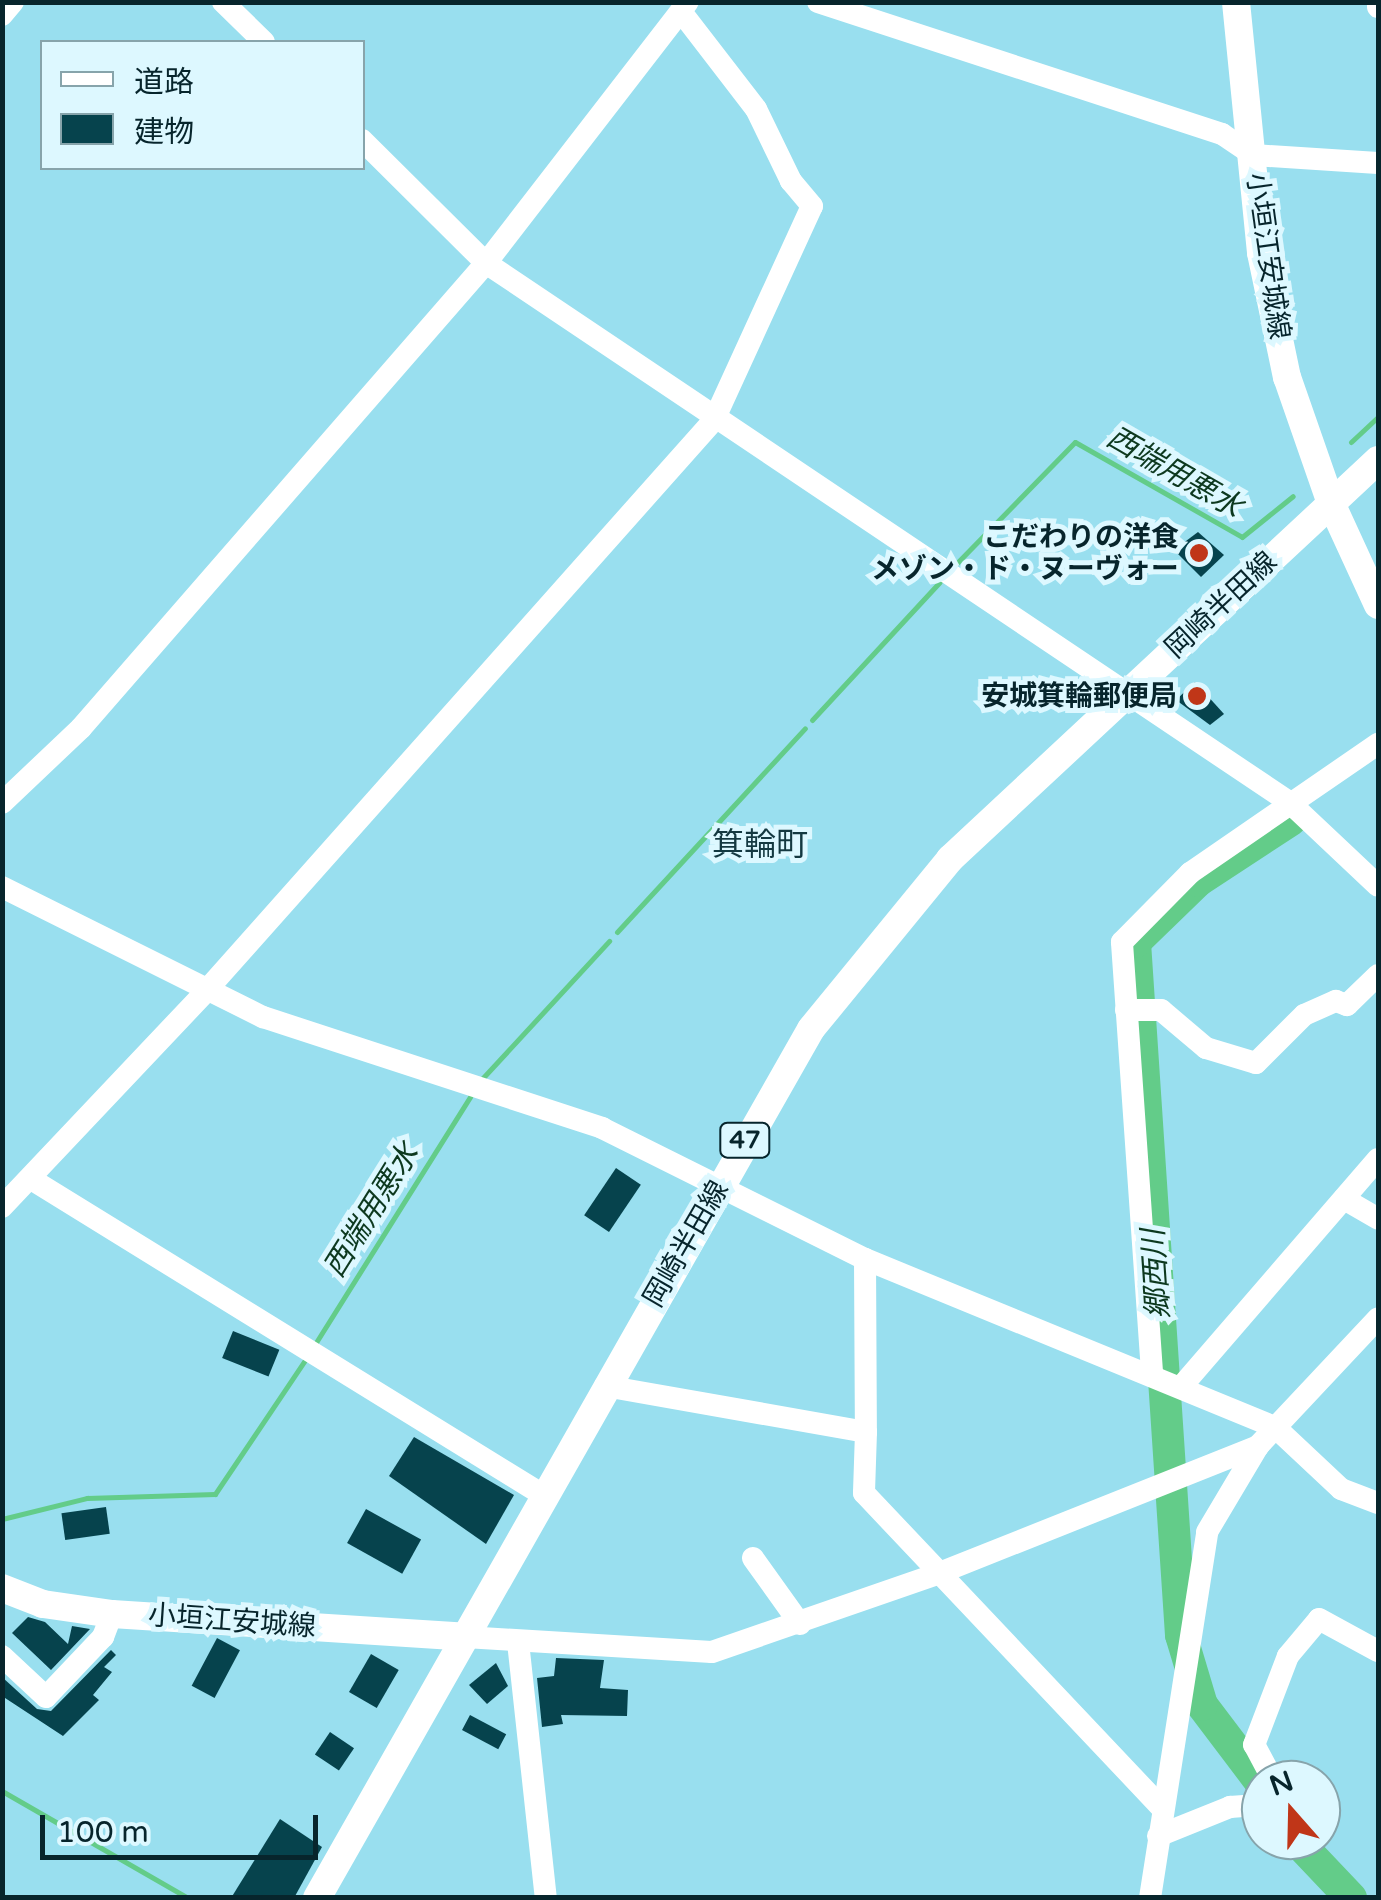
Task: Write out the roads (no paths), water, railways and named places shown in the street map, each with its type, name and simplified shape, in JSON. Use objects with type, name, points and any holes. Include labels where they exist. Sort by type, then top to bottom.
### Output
[{"type":"main road","name":"小垣江安城線","points":[[1236,2],[1261,253],[1287,377],[1331,503],[1378,604]]},
{"type":"main road","name":"岡崎半田線","points":[[317,1898],[810,1029],[886,929],[950,860],[1378,460]]},
{"type":"main road","name":"小垣江安城線","points":[[2,1588],[43,1604],[112,1614],[465,1636]]},
{"type":"street","points":[[223,2],[262,40]]},
{"type":"street","points":[[818,2],[1222,134],[1253,155],[1378,163]]},
{"type":"street","points":[[2,803],[81,728],[486,262],[685,8],[756,108],[792,182],[812,206],[714,420],[205,992],[2,1207]]},
{"type":"street","points":[[365,143],[486,262],[714,420],[1290,802],[1378,886]]},
{"type":"street","points":[[1152,1372],[1122,942],[1190,873],[1378,744]]},
{"type":"street","points":[[2,887],[263,1018],[515,1095],[602,1128],[865,1258],[1152,1372],[1274,1427],[1340,1489],[1378,1503]]},
{"type":"street","points":[[1126,1010],[1160,1010],[1206,1048],[1256,1063],[1304,1015],[1336,1001],[1347,1005],[1378,975]]},
{"type":"street","points":[[1181,1387],[1378,1159]]},
{"type":"street","points":[[31,1179],[543,1495]]},
{"type":"street","points":[[1344,1198],[1378,1220]]},
{"type":"street","points":[[865,1258],[864,1493],[1162,1808]]},
{"type":"street","points":[[1150,1898],[1207,1532],[1258,1446],[1378,1318]]},
{"type":"street","points":[[605,1386],[866,1432]]},
{"type":"street","points":[[465,1636],[712,1652],[937,1574],[1258,1446]]},
{"type":"street","points":[[753,1558],[800,1624]]},
{"type":"street","points":[[2,1656],[46,1698],[104,1637],[112,1614]]},
{"type":"street","points":[[1263,1760],[1254,1745],[1288,1656],[1318,1619],[1378,1651]]},
{"type":"street","points":[[518,1642],[546,1898]]},
{"type":"street","points":[[1158,1836],[1230,1807],[1241,1806]]},
{"type":"waterway","name":"西端用悪水","points":[[1351,442],[1378,417]]},
{"type":"waterway","name":"西端用悪水","points":[[952,568],[1075,442],[1242,537],[1293,496]]},
{"type":"waterway","name":"西端用悪水","points":[[812,720],[940,582]]},
{"type":"waterway","name":"西端用悪水","points":[[617,932],[805,728]]},
{"type":"waterway","name":"郷西川","points":[[1244,1760],[1202,1705],[1181,1635],[1135,942],[1198,881],[1291,820]]},
{"type":"waterway","name":"西端用悪水","points":[[479,1082],[609,941]]},
{"type":"waterway","name":"西端用悪水","points":[[315,1344],[470,1097]]},
{"type":"waterway","name":"西端用悪水","points":[[2,1519],[87,1498],[215,1494],[305,1360]]},
{"type":"waterway","points":[[2,1791],[188,1898]]},
{"type":"waterway","name":"郷西川","points":[[1315,1860],[1351,1898]]},
{"type":"place","name":"こだわりの洋食 メゾン・ド・ヌーヴォー","points":[[1199,553]]},
{"type":"place","name":"安城箕輪郵便局","points":[[1197,696]]},
{"type":"district","name":"箕輪町","points":[[760,845]]}]
